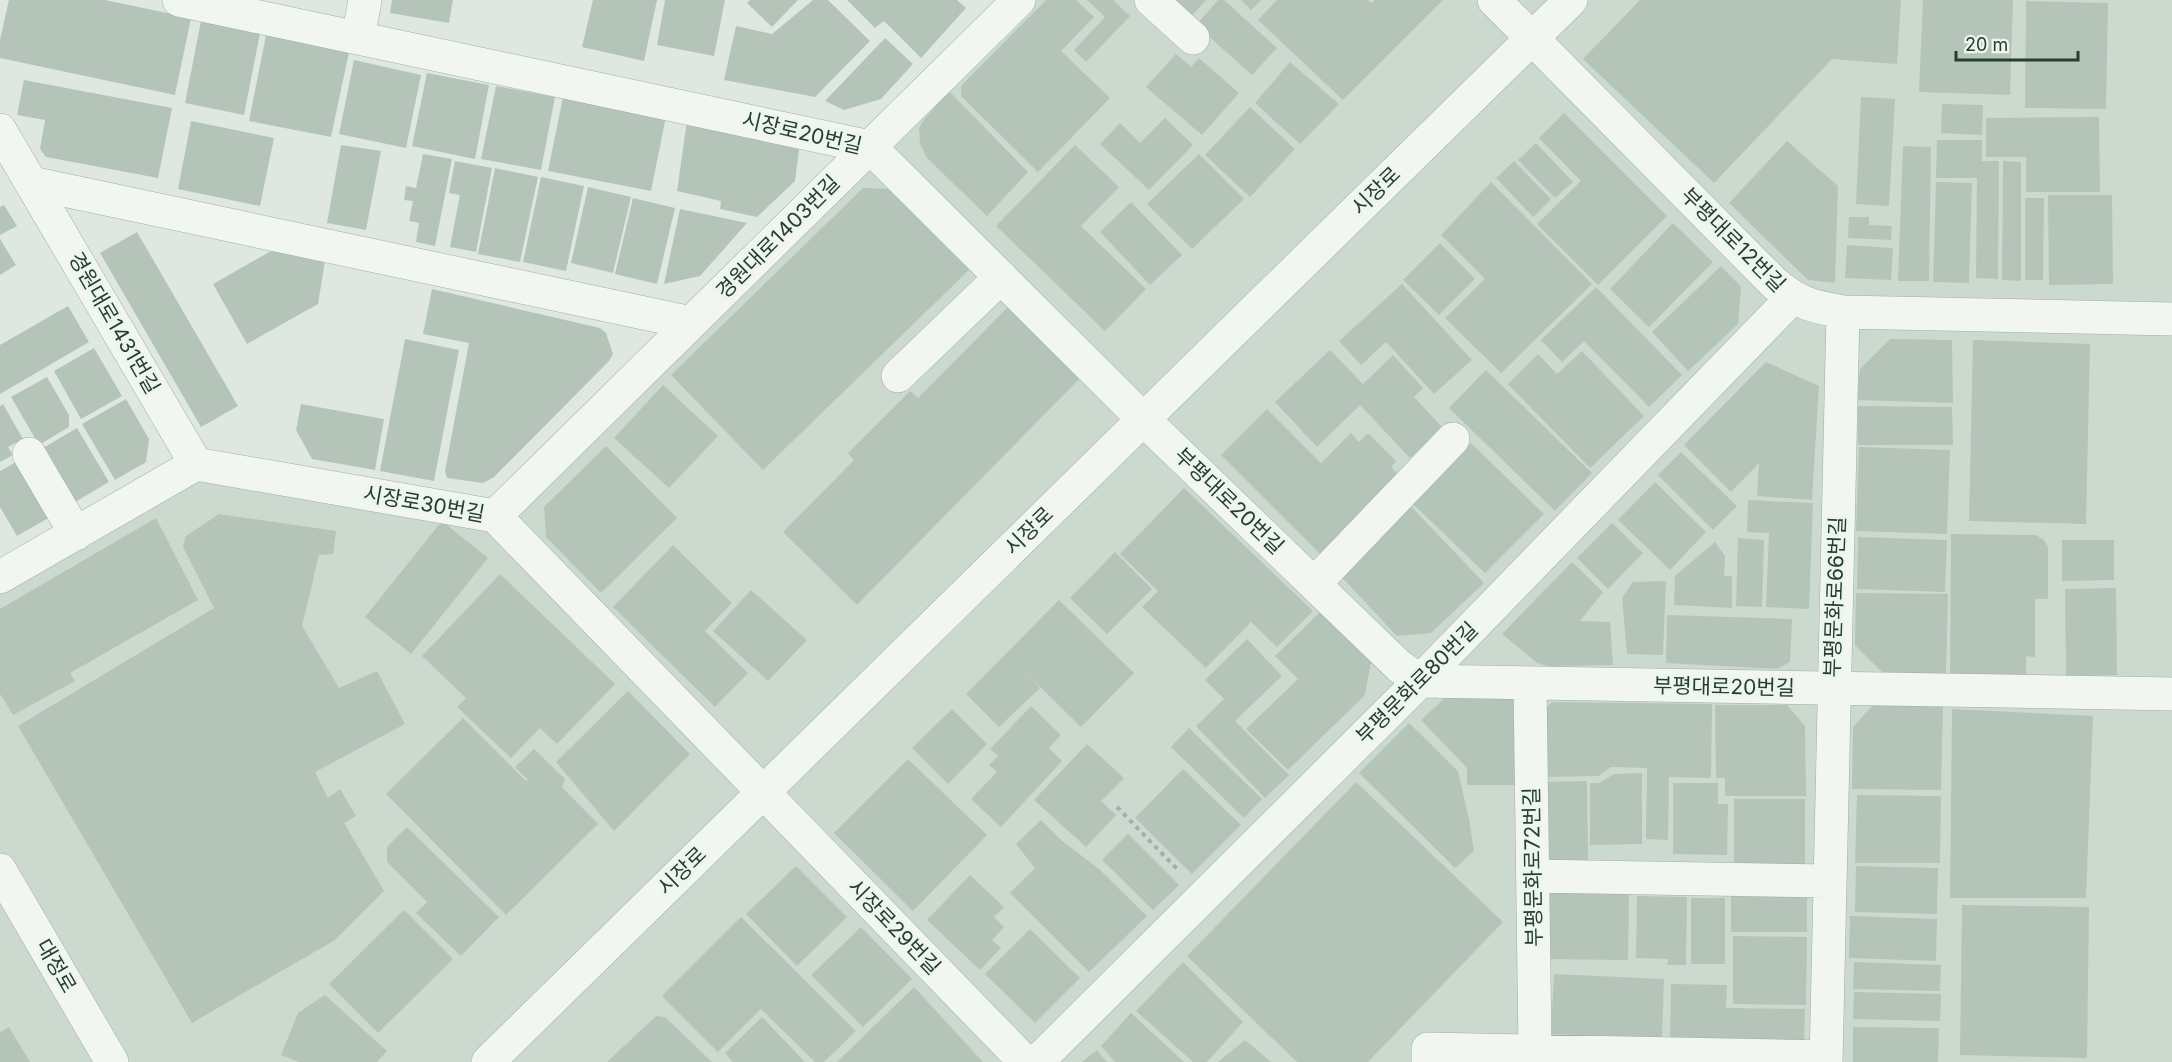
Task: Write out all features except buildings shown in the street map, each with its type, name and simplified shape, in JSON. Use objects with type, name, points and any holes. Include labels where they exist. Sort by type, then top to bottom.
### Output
[{"type":"street","name":"시장로20번길","points":[[179,0],[870,147],[1143,419]]},
{"type":"street","points":[[358,38],[365,0]]},
{"type":"street","name":"경원대로1403번길","points":[[495,516],[1019,0]]},
{"type":"street","points":[[1151,0],[1193,38]]},
{"type":"street","name":"부평대로12번길","points":[[1494,0],[1774,283],[1792,298],[1812,306],[1843,312],[2172,319]]},
{"type":"street","name":"시장로","points":[[488,1062],[1571,0]]},
{"type":"street","name":"경원대로1431번길","points":[[0,130],[196,464]]},
{"type":"street","points":[[31,183],[691,323]]},
{"type":"street","points":[[898,376],[1001,277]]},
{"type":"street","name":"부평문화로80번길","points":[[1037,1062],[1420,681],[1792,298]]},
{"type":"street","name":"부평문화로66번길","points":[[1535,1050],[1826,1059],[1828,881],[1843,312]]},
{"type":"street","name":"부평대로20번길","points":[[1143,419],[1399,666],[1420,681],[2172,694]]},
{"type":"street","points":[[1314,584],[1453,439]]},
{"type":"street","points":[[30,454],[76,534]]},
{"type":"street","points":[[0,578],[196,464]]},
{"type":"street","name":"시장로30번길","points":[[196,464],[495,516],[763,792]]},
{"type":"street","name":"부평문화로72번길","points":[[1530,683],[1535,1050]]},
{"type":"street","name":"시장로29번길","points":[[763,792],[1025,1062]]},
{"type":"street","name":"대정로","points":[[0,870],[112,1062]]},
{"type":"street","points":[[1533,876],[1828,881]]},
{"type":"street","points":[[1428,1062],[1428,1049],[1535,1050]]},
{"type":"path","points":[[1117,807],[1203,896]]},
{"type":"shaded area","points":[[1017,0],[2172,0],[2172,1062],[0,1062],[0,577],[196,464],[495,516]]}]
